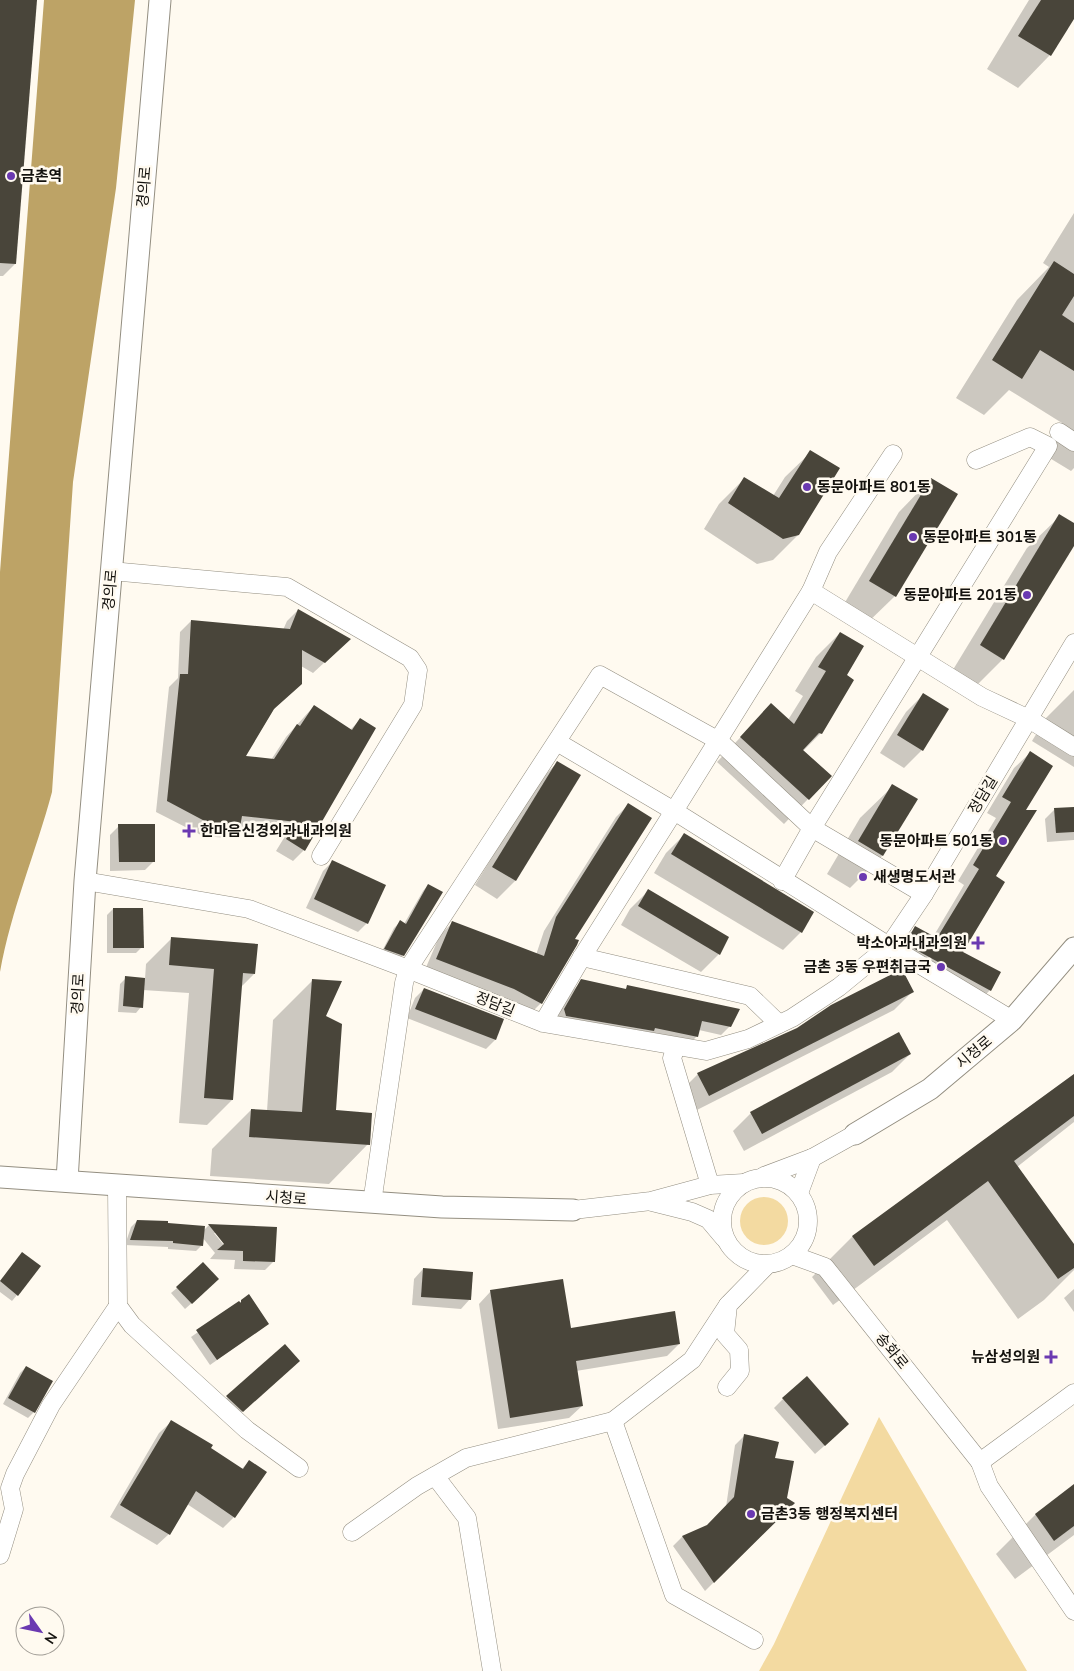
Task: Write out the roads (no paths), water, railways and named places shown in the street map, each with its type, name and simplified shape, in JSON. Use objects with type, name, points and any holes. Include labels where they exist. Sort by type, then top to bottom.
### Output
[{"type":"street","name":"경의로","points":[[67,1181],[85,882],[160,0]]},
{"type":"street","points":[[1059,432],[1074,442]]},
{"type":"street","points":[[782,881],[812,828],[1048,446],[1030,437],[976,460]]},
{"type":"street","points":[[543,1023],[582,957],[719,741],[811,591],[828,552],[893,454]]},
{"type":"street","points":[[111,571],[287,587],[410,658],[418,670],[413,705],[321,856]]},
{"type":"street","points":[[811,591],[982,696],[1029,719],[1074,747]]},
{"type":"street","name":"정담길","points":[[85,882],[249,910],[408,969],[543,1023],[706,1051],[748,1039],[792,1018],[839,987],[889,946],[924,894],[1074,643]]},
{"type":"street","points":[[372,1203],[404,983],[408,969],[600,674],[719,741],[812,828],[924,894]]},
{"type":"street","points":[[557,742],[1012,1020]]},
{"type":"street","name":"시청로","points":[[855,1134],[930,1089],[1012,1020],[1074,948]]},
{"type":"street","points":[[582,957],[750,996],[780,1024]]},
{"type":"street","points":[[676,1047],[672,1058],[710,1185]]},
{"type":"street","points":[[728,1244],[723,1232],[722,1218],[725,1204],[733,1192],[750,1181],[812,1158],[855,1134]]},
{"type":"street","points":[[799,1193],[812,1158]]},
{"type":"street","name":"시청로","points":[[0,1178],[67,1181],[442,1208],[573,1210]]},
{"type":"street","points":[[573,1210],[651,1202],[710,1185],[780,1180],[799,1193],[808,1214],[806,1237],[792,1256],[780,1262],[767,1264],[752,1263],[739,1256],[708,1219],[692,1212],[651,1202]]},
{"type":"street","points":[[0,1555],[14,1509],[10,1488],[15,1474],[51,1405],[118,1306],[118,1186]]},
{"type":"street","name":"송화로","points":[[806,1237],[825,1267],[980,1462],[989,1486],[1074,1611]]},
{"type":"street","points":[[792,1256],[825,1267]]},
{"type":"street","points":[[352,1532],[435,1476],[466,1458],[613,1421],[692,1360],[728,1305],[767,1264]]},
{"type":"street","points":[[727,1387],[740,1372],[739,1350],[725,1334],[728,1305]]},
{"type":"street","points":[[118,1306],[132,1324],[246,1430],[300,1468]]},
{"type":"street","points":[[980,1462],[1074,1393]]},
{"type":"street","points":[[613,1421],[674,1594],[754,1640]]},
{"type":"street","points":[[435,1476],[467,1518],[487,1670]]},
{"type":"place","name":"금촌역","points":[[11,176]]},
{"type":"place","name":"동문아파트 801동","points":[[807,487]]},
{"type":"place","name":"동문아파트 301동","points":[[913,537]]},
{"type":"place","name":"동문아파트 201동","points":[[1027,595]]},
{"type":"place","name":"한마음신경외과내과의원","points":[[189,831]]},
{"type":"place","name":"동문아파트 501동","points":[[1003,841]]},
{"type":"place","name":"새생명도서관","points":[[863,877]]},
{"type":"place","name":"박소아과내과의원","points":[[978,943]]},
{"type":"place","name":"금촌 3동 우편취급국","points":[[941,967]]},
{"type":"place","name":"뉴삼성의원","points":[[1051,1357]]},
{"type":"place","name":"금촌3동 행정복지센터","points":[[751,1514]]}]
